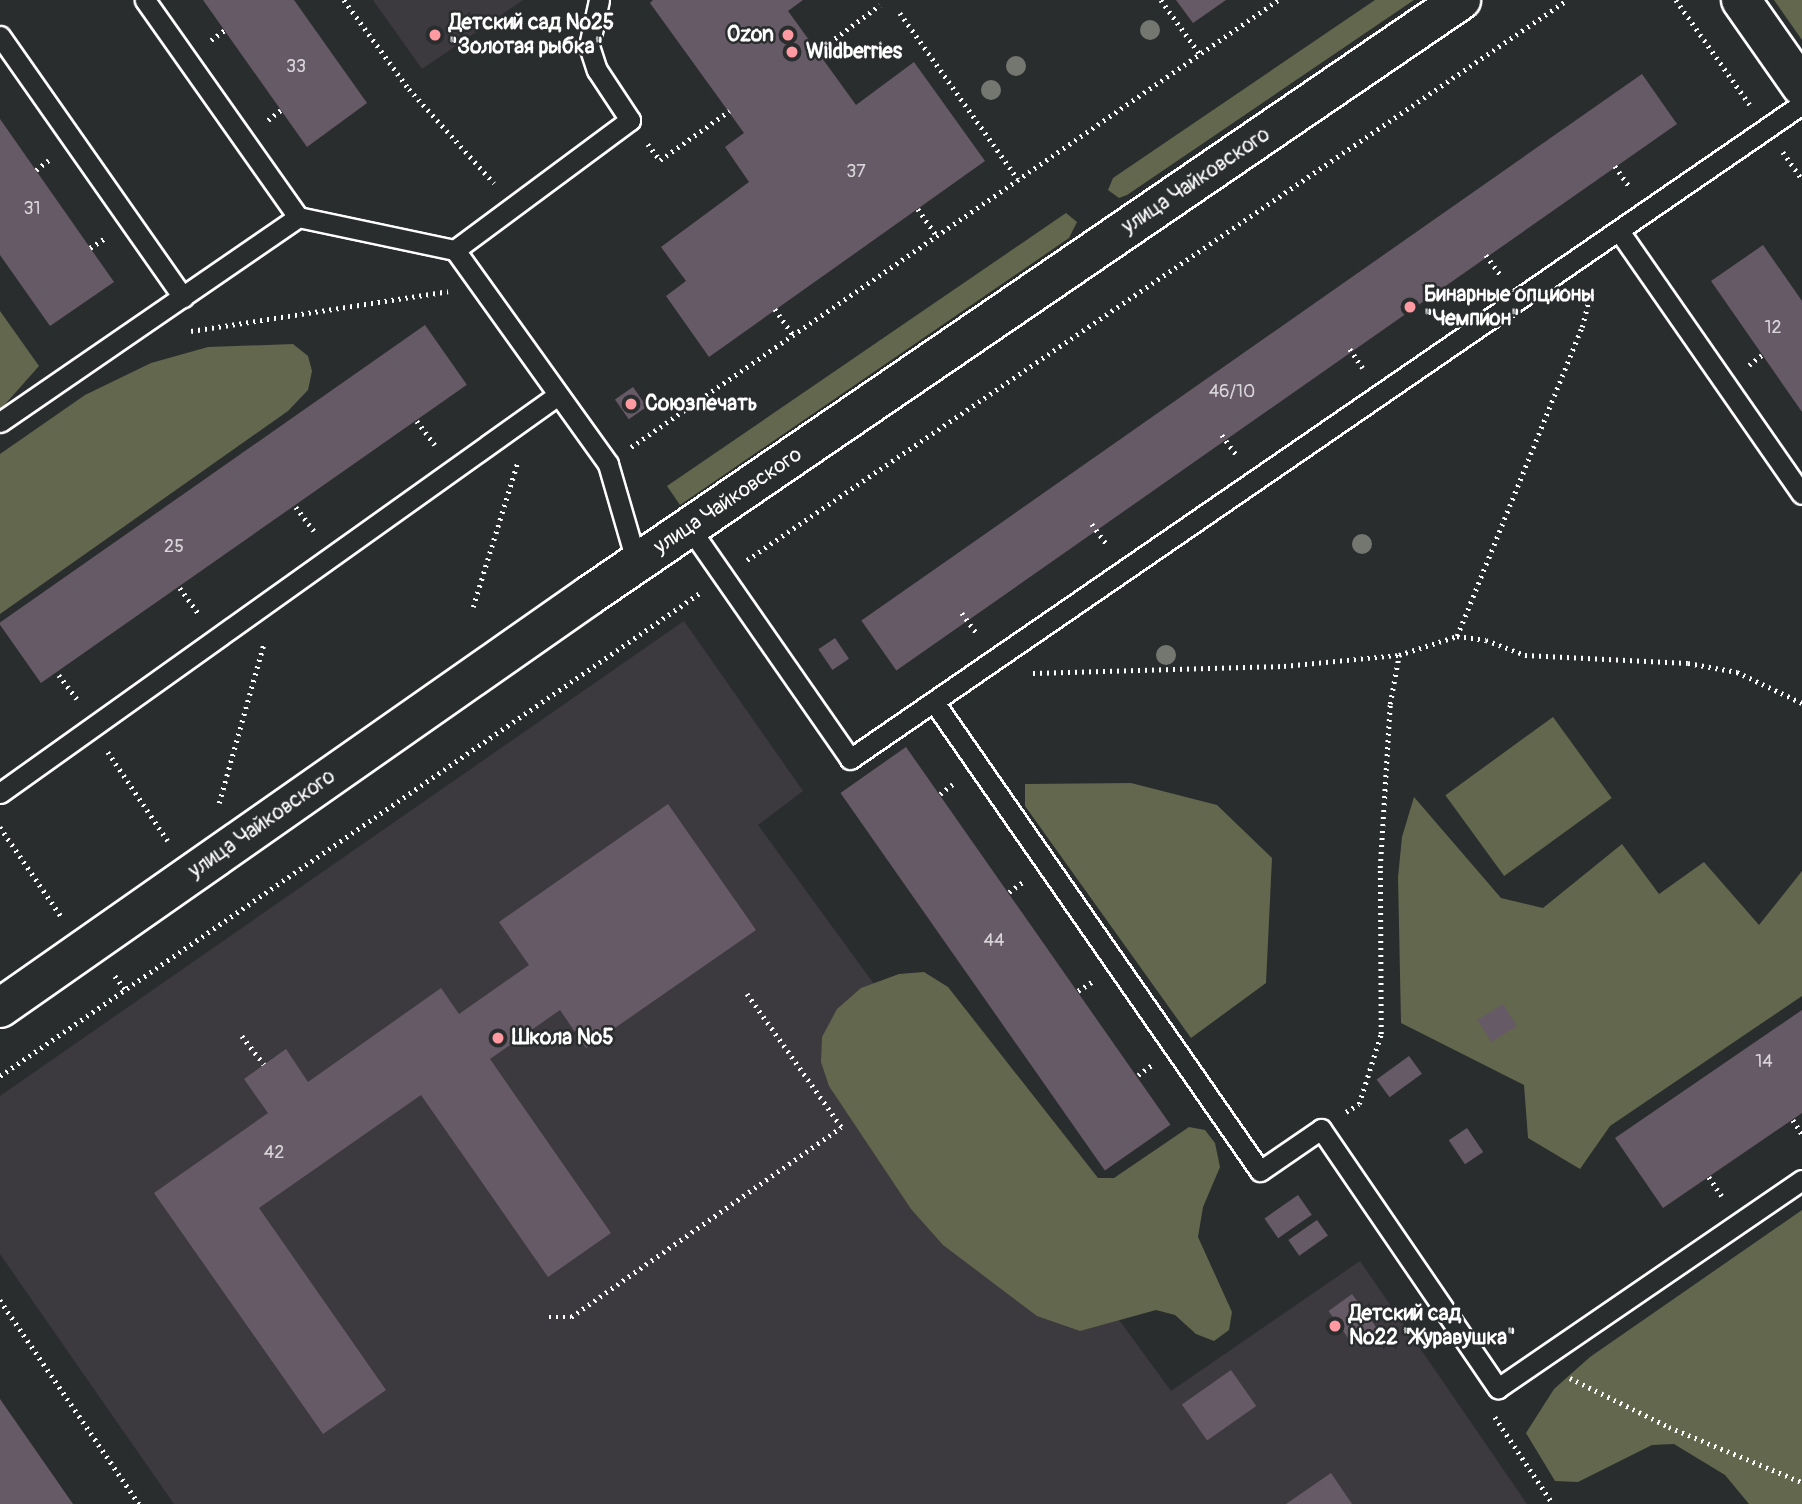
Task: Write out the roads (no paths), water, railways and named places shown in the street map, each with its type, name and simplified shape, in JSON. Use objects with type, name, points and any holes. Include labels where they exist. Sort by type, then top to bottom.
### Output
[{"type":"main road","name":"улица Чайковского","points":[[0,1009],[689,527],[1461,0]]},
{"type":"main road","points":[[1741,0],[1802,87]]},
{"type":"lane","points":[[145,0],[298,217],[455,250],[608,464],[637,564]]},
{"type":"lane","points":[[455,250],[631,120],[597,70],[589,46],[599,0]]},
{"type":"lane","points":[[0,36],[183,297]]},
{"type":"lane","points":[[689,527],[850,759],[1802,104]]},
{"type":"lane","points":[[0,422],[298,217]]},
{"type":"lane","points":[[1612,235],[1802,494]]},
{"type":"lane","points":[[0,793],[558,395]]},
{"type":"lane","points":[[934,702],[1260,1171],[1321,1129],[1498,1388],[1802,1180]]},
{"type":"place","name":"Детский сад №25 \"Золотая рыбка\"","points":[[435,35]]},
{"type":"place","name":"Ozon","points":[[788,35]]},
{"type":"place","name":"Wildberries","points":[[792,52]]},
{"type":"place","name":"Бинарные опционы \"Чемпион\"","points":[[1410,307]]},
{"type":"place","name":"Союзпечать","points":[[631,404]]},
{"type":"place","name":"Школа №5","points":[[498,1038]]},
{"type":"place","name":"Детский сад №22 \"Журавушка\"","points":[[1335,1326]]}]
